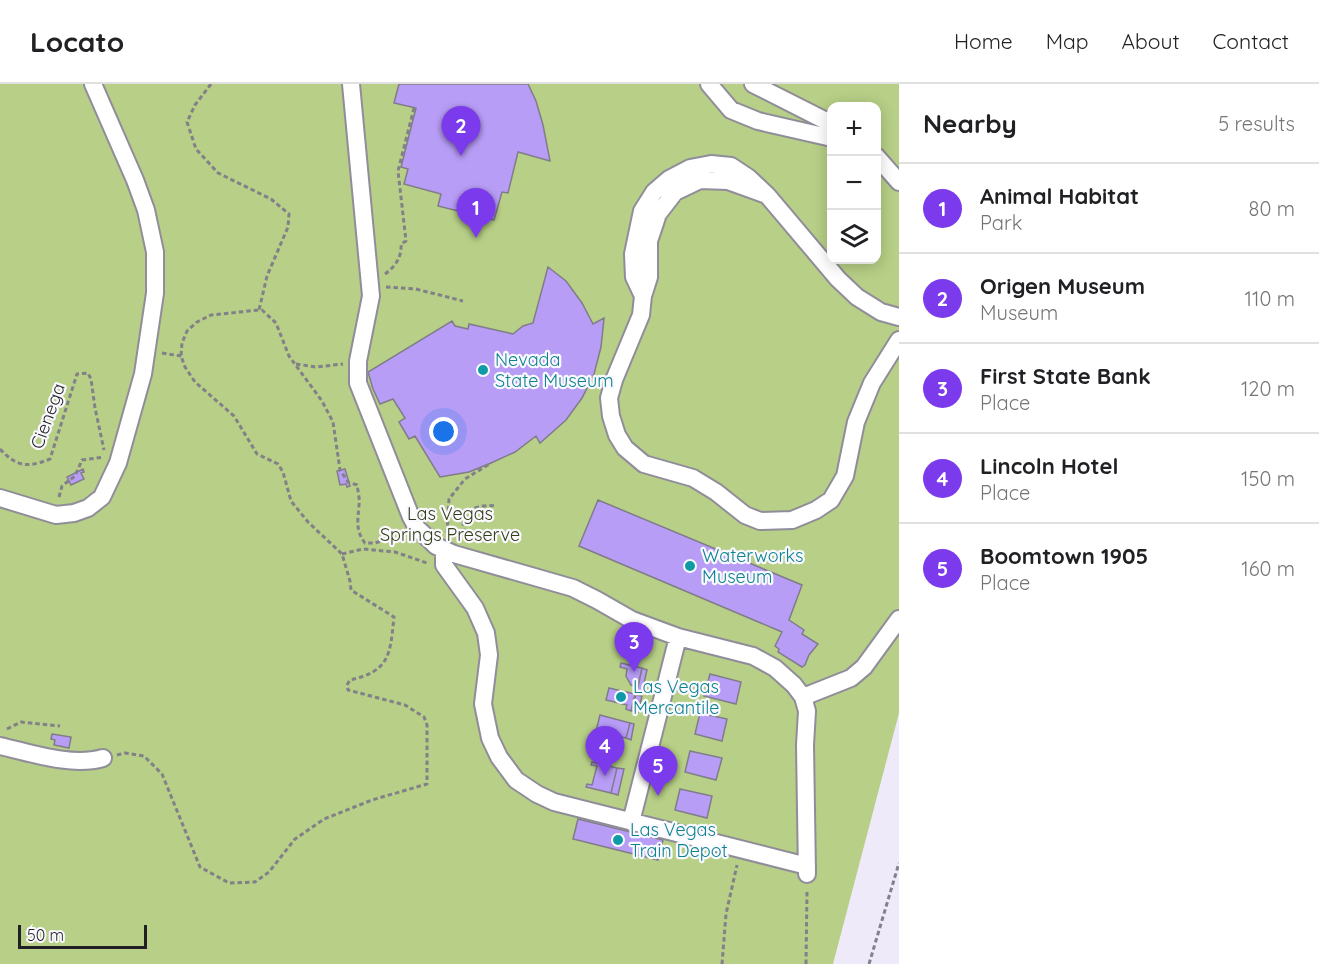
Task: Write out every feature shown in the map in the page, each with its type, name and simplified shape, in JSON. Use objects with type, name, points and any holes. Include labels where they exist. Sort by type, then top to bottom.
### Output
[{"type":"street","points":[[0,498],[56,515],[74,513],[88,508],[102,497],[112,460],[143,374],[155,293],[157,269],[155,252],[146,210],[135,180],[93,84]]},
{"type":"street","points":[[351,84],[375,282],[358,361],[358,384],[411,517],[423,535],[435,546],[444,550],[573,588],[632,620],[678,638],[753,656],[775,668],[794,685],[803,697],[807,711],[804,745],[807,870],[554,802],[516,780],[499,757],[490,738],[483,704],[489,655],[486,633],[474,608],[444,566],[444,550]]},
{"type":"street","points":[[709,84],[731,110],[758,122],[827,137]]},
{"type":"street","points":[[753,84],[827,122]]},
{"type":"street","points":[[881,161],[899,183]]},
{"type":"street","points":[[899,317],[880,312],[856,297],[749,178],[731,166],[711,164],[690,168],[669,179],[654,192],[642,211],[633,254],[634,277],[643,296],[641,315],[614,380],[609,398],[611,416],[617,435],[625,448],[644,464],[693,478],[745,514],[760,521],[792,520],[816,510],[831,500],[845,476],[856,422],[872,383],[899,340]]},
{"type":"street","points":[[803,697],[851,678],[864,667],[899,619]]},
{"type":"street","points":[[631,822],[678,638]]},
{"type":"street","points":[[3,738],[87,763],[103,758]]},
{"type":"path","points":[[211,84],[195,105],[187,122],[196,149],[218,173],[271,199],[289,214],[288,227],[267,276],[259,310]]},
{"type":"path","points":[[375,282],[394,267],[402,251],[401,244],[406,241],[398,171],[414,108]]},
{"type":"path","points":[[375,282],[416,289],[463,301]]},
{"type":"path","points":[[103,758],[125,753],[144,756],[162,774],[200,867],[229,883],[255,882],[269,872],[295,839],[324,819],[372,800],[426,784],[427,725],[424,717],[405,705],[348,690],[347,685],[350,680],[367,676],[380,668],[387,658],[393,617],[351,590],[342,554],[308,522],[291,501],[283,472],[278,464],[257,454],[234,416],[195,382],[185,367],[181,356],[182,343],[187,331],[197,322],[211,315],[262,310],[276,323],[289,356],[322,402],[333,422],[340,470],[348,482],[357,485],[360,503],[357,523],[361,538],[365,543]]},
{"type":"path","points":[[156,352],[181,356]]},
{"type":"path","points":[[295,363],[316,366],[351,363]]},
{"type":"path","name":"Cienega","points":[[0,449],[13,463],[34,465],[50,459],[77,374],[88,373],[91,378],[95,408],[112,460]]},
{"type":"path","points":[[58,504],[62,486],[75,476],[82,460],[112,460]]},
{"type":"path","points":[[444,550],[449,499],[465,479],[491,463]]},
{"type":"path","points":[[470,558],[471,546],[465,536],[466,513],[473,508],[485,505],[496,506]]},
{"type":"path","points":[[365,543],[375,543],[406,532]]},
{"type":"path","points":[[363,549],[365,543]]},
{"type":"path","points":[[342,554],[363,549],[395,552],[429,564]]},
{"type":"path","points":[[3,738],[21,722],[60,726]]},
{"type":"path","points":[[722,964],[726,914],[737,862]]},
{"type":"path","points":[[869,964],[899,863]]},
{"type":"path","points":[[806,964],[807,870]]},
{"type":"green space","name":"Las Vegas Springs Preserve","points":[[0,84],[899,84],[899,713],[833,964],[0,964]]},
{"type":"building","points":[[399,84],[528,84],[543,125],[550,161],[518,152],[508,193],[502,192],[494,220],[438,206],[441,194],[404,184],[408,169],[401,167],[416,108],[394,103]]},
{"type":"building","name":"Nevada State Museum","points":[[548,267],[566,281],[582,303],[593,324],[604,318],[601,347],[594,374],[582,398],[566,420],[540,443],[536,436],[515,452],[491,463],[469,472],[440,477],[415,436],[409,439],[399,422],[405,418],[393,399],[380,404],[368,372],[452,321],[455,326],[468,329],[469,324],[513,334],[523,326],[533,323]]},
{"type":"building","points":[[83,469],[84,472],[81,473],[84,479],[71,485],[67,477]]},
{"type":"building","points":[[345,469],[350,486],[347,487],[346,484],[340,485],[337,471]]},
{"type":"building","name":"Waterworks Museum","points":[[598,500],[802,585],[789,620],[804,630],[802,634],[818,644],[809,655],[805,665],[802,667],[778,652],[779,649],[775,646],[782,632],[579,546]]},
{"type":"building","points":[[621,663],[642,668],[638,687],[631,685],[626,676],[627,669],[620,667]]},
{"type":"building","points":[[642,668],[647,670],[641,696],[636,694]]},
{"type":"building","points":[[710,674],[741,682],[736,704],[704,696]]},
{"type":"building","name":"Las Vegas Mercantile","points":[[609,688],[635,694],[631,711],[626,709],[627,705],[606,700]]},
{"type":"building","points":[[636,695],[642,696],[638,712],[631,711]]},
{"type":"building","points":[[700,713],[727,719],[722,741],[695,734]]},
{"type":"building","points":[[600,715],[630,723],[626,738],[596,731]]},
{"type":"building","points":[[630,723],[634,724],[631,740],[626,738]]},
{"type":"building","points":[[52,734],[71,737],[69,748],[54,745],[55,740],[51,739]]},
{"type":"building","points":[[690,751],[722,758],[716,780],[685,772]]},
{"type":"building","points":[[592,762],[617,768],[611,793],[586,787],[587,784],[592,785],[597,766],[591,765]]},
{"type":"building","points":[[617,768],[624,769],[618,795],[611,793]]},
{"type":"building","points":[[680,789],[712,796],[707,818],[675,810]]},
{"type":"building","name":"Las Vegas Train Depot","points":[[578,819],[663,840],[658,860],[573,839]]},
{"type":"place","name":"Origen Museum","points":[[461,156]]},
{"type":"place","name":"Animal Habitat","points":[[476,238]]},
{"type":"place","name":"Nevada State Museum","points":[[483,370]]},
{"type":"place","name":"Waterworks Museum","points":[[690,566]]},
{"type":"place","name":"First State Bank","points":[[634,672]]},
{"type":"place","name":"Las Vegas Mercantile","points":[[621,697]]},
{"type":"place","name":"Lincoln Hotel","points":[[605,776]]},
{"type":"place","name":"Boomtown 1905","points":[[658,796]]},
{"type":"place","name":"Las Vegas Train Depot","points":[[618,840]]}]
